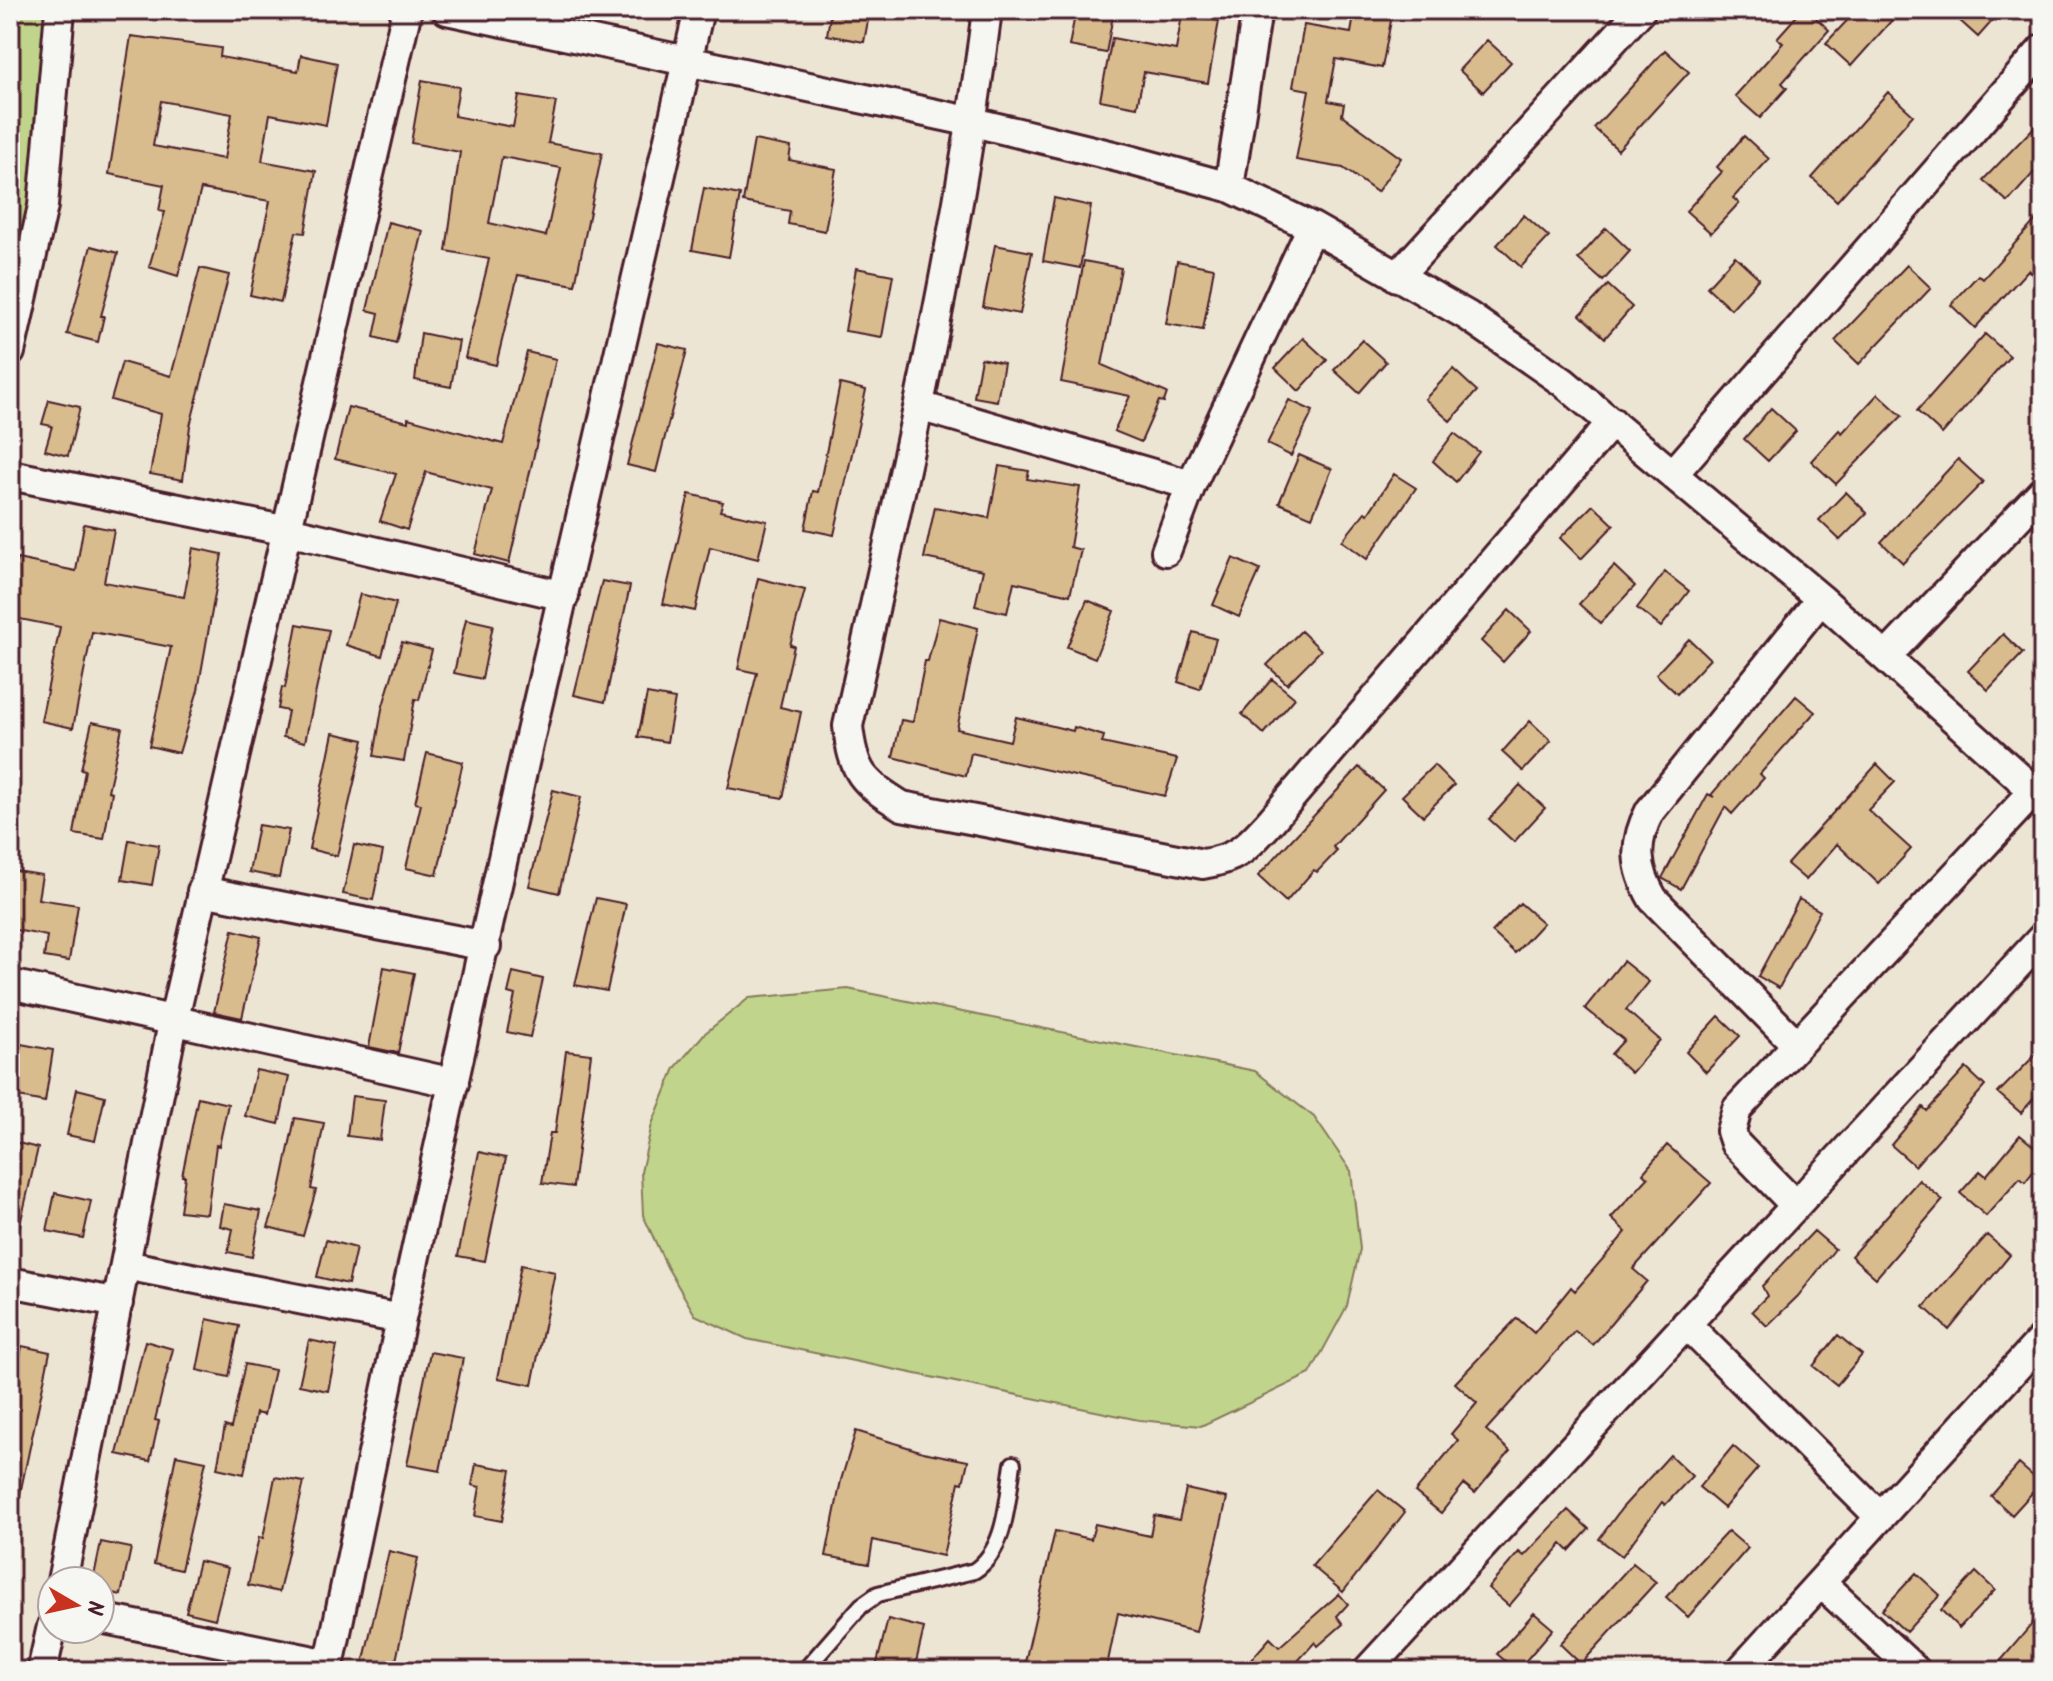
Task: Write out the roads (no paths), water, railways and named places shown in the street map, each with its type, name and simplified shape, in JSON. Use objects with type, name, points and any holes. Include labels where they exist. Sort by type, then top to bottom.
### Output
[{"type":"street","points":[[10,352],[43,206],[60,45],[60,10]]},
{"type":"street","points":[[65,1565],[202,891],[407,10]]},
{"type":"street","points":[[447,10],[973,122],[1229,187],[1312,227],[1468,316],[1563,382],[1821,599],[2038,795],[1795,1043],[1737,1109],[1731,1131],[1744,1157],[1795,1205]]},
{"type":"street","points":[[116,1621],[329,1668],[401,1319],[699,10]]},
{"type":"street","points":[[987,10],[973,122],[919,406],[848,726],[852,762],[868,781],[902,806],[1203,864],[1228,860],[1270,822],[1612,422]]},
{"type":"street","points":[[1229,187],[1257,10]]},
{"type":"street","points":[[1397,277],[1641,10]]},
{"type":"street","points":[[1674,473],[2043,49]]},
{"type":"street","points":[[1166,551],[1191,485],[1312,227]]},
{"type":"street","points":[[919,406],[1191,485]]},
{"type":"street","points":[[10,475],[288,531],[564,596]]},
{"type":"street","points":[[1886,657],[2043,491]]},
{"type":"street","points":[[1795,1043],[1653,899],[1642,879],[1637,855],[1640,832],[1650,811],[1821,599]]},
{"type":"street","points":[[202,891],[486,946]]},
{"type":"street","points":[[1367,1671],[2043,937]]},
{"type":"street","points":[[10,984],[173,1023],[454,1083]]},
{"type":"street","points":[[125,1265],[401,1319]]},
{"type":"street","points":[[10,1282],[118,1303]]},
{"type":"street","points":[[1686,1324],[1880,1517]]},
{"type":"street","points":[[1740,1671],[2043,1338]]},
{"type":"street","points":[[1821,1583],[1916,1671]]},
{"type":"street","points":[[42,1671],[48,1645]]},
{"type":"lane","points":[[804,1671],[861,1606],[878,1594],[974,1571],[987,1562],[998,1545],[1013,1464]]}]
